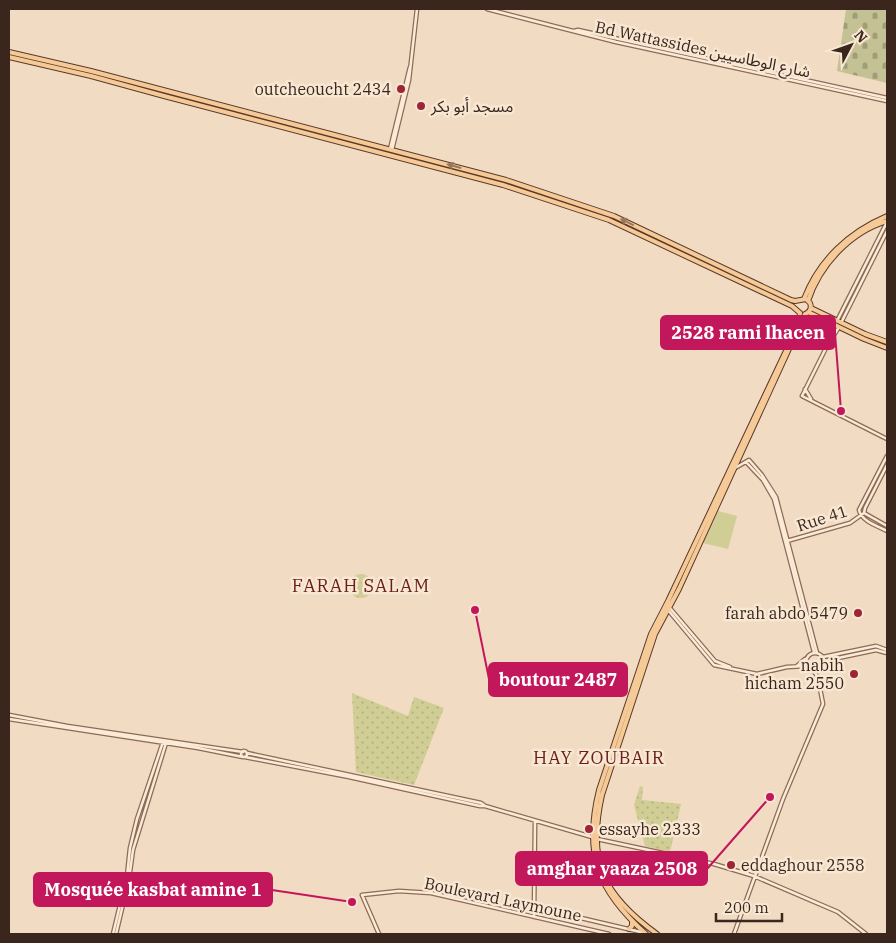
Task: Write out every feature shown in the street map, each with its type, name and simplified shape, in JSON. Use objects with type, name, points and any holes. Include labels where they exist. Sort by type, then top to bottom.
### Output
[{"type":"main road","points":[[9,52],[91,71],[391,151],[486,173],[614,216],[787,298],[798,301],[806,300]]},
{"type":"main road","points":[[9,57],[91,76],[250,121],[369,150],[564,205],[609,220],[796,308],[887,342]]},
{"type":"main road","points":[[369,150],[371,154]]},
{"type":"main road","points":[[655,934],[646,934],[632,921],[615,901],[601,878],[595,838],[595,810],[602,779],[651,634],[667,608],[799,320],[806,312],[806,300],[814,278],[838,247],[862,228],[887,216]]},
{"type":"main road","points":[[806,300],[820,276],[838,252],[861,233],[887,222]]},
{"type":"main road","points":[[796,308],[798,301]]},
{"type":"main road","points":[[838,324],[887,348]]},
{"type":"main road","points":[[595,838],[601,869],[610,889],[627,910],[655,934]]},
{"type":"main road","points":[[629,930],[632,926],[632,921]]},
{"type":"street","points":[[391,151],[409,80],[417,9]]},
{"type":"street","name":"Bd Wattassides شارع الوطاسيين","points":[[487,9],[574,31],[578,30],[887,100]]},
{"type":"street","points":[[887,222],[802,396],[887,439]]},
{"type":"street","points":[[838,324],[887,231]]},
{"type":"street","points":[[805,389],[811,401]]},
{"type":"street","points":[[887,456],[859,509],[860,515],[864,519],[887,531]]},
{"type":"street","points":[[733,467],[738,468],[746,462],[763,480],[773,496],[815,652],[823,659],[823,666],[819,670],[818,678],[823,704],[783,798],[734,934]]},
{"type":"street","points":[[887,464],[864,512],[887,526]]},
{"type":"street","name":"Rue 41","points":[[786,541],[850,523],[864,512]]},
{"type":"street","points":[[667,608],[714,664],[757,674],[806,666],[814,671],[818,678]]},
{"type":"street","points":[[823,659],[876,650],[887,651]]},
{"type":"street","points":[[797,666],[810,653],[815,652]]},
{"type":"street","points":[[806,659],[806,666]]},
{"type":"street","points":[[814,671],[819,670]]},
{"type":"street","points":[[9,717],[244,757],[485,806],[595,838],[714,864],[754,876],[835,910],[866,934]]},
{"type":"street","points":[[9,717],[245,752],[481,803],[485,806]]},
{"type":"street","points":[[115,934],[127,874],[130,848],[164,743]]},
{"type":"street","points":[[244,757],[242,754],[245,752]]},
{"type":"street","points":[[534,917],[536,821]]},
{"type":"street","name":"Boulevard Laymoune","points":[[379,934],[362,895],[417,891],[609,934]]},
{"type":"street","name":"Boulevard Laymoune","points":[[534,907],[646,934]]},
{"type":"shaded area","points":[[718,511],[737,516],[728,549],[703,543]]},
{"type":"shaded area","points":[[361,574],[370,577],[373,586],[370,595],[361,598],[352,595],[349,586],[352,577]]},
{"type":"shaded area","points":[[352,693],[408,716],[414,697],[444,708],[414,785],[356,772]]},
{"type":"shaded area","points":[[640,786],[643,787],[642,800],[681,804],[670,852],[645,846],[634,805]]},
{"type":"green space","points":[[846,9],[887,9],[887,83],[837,71]]},
{"type":"place","name":"outcheoucht 2434","points":[[401,89]]},
{"type":"place","name":"مسجد أبو بكر","points":[[421,106]]},
{"type":"place","name":"2528 rami lhacen","points":[[841,411]]},
{"type":"place","name":"boutour 2487","points":[[475,610]]},
{"type":"place","name":"farah abdo 5479","points":[[858,613]]},
{"type":"place","name":"nabih hicham 2550","points":[[854,674]]},
{"type":"place","name":"amghar yaaza 2508","points":[[770,797]]},
{"type":"place","name":"essayhe 2333","points":[[589,829]]},
{"type":"place","name":"eddaghour 2558","points":[[731,865]]},
{"type":"place","name":"Mosquée kasbat amine 1","points":[[352,902]]},
{"type":"district","name":"FARAH SALAM","points":[[361,586]]},
{"type":"district","name":"HAY ZOUBAIR","points":[[599,758]]}]
